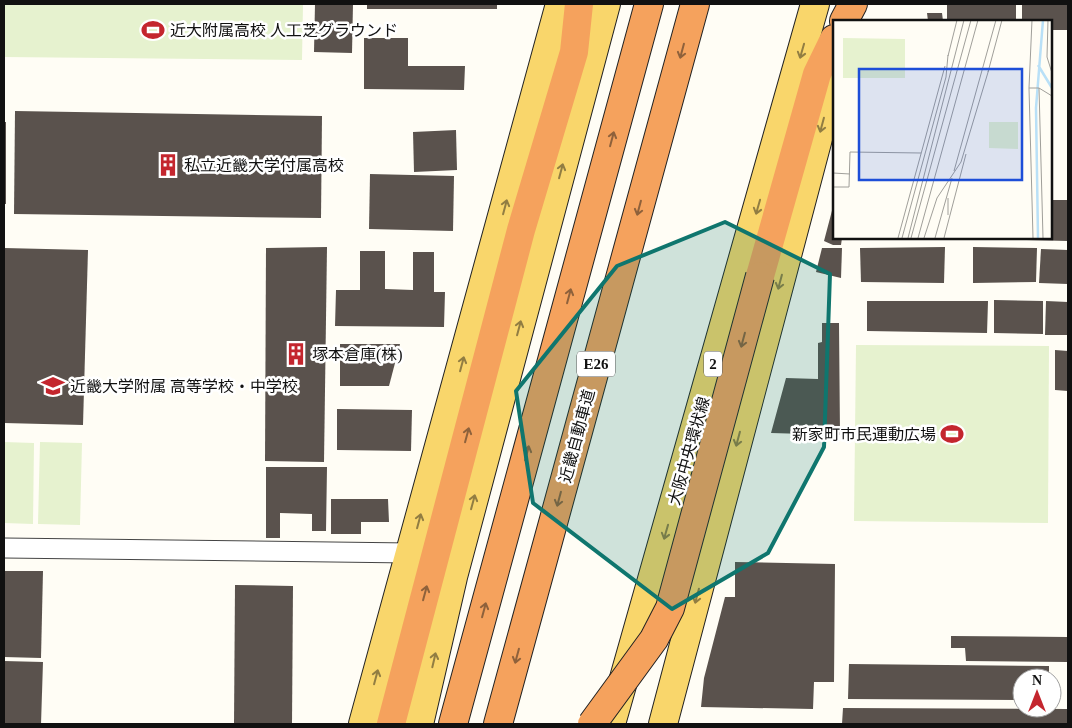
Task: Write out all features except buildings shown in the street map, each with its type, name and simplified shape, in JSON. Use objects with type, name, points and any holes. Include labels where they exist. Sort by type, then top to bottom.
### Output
[{"type":"highway","points":[[391,724],[521,230],[574,52],[579,4]]},
{"type":"highway","name":"E26","points":[[453,724],[649,4]]},
{"type":"highway","name":"近畿自動車道","points":[[498,724],[695,4]]},
{"type":"highway","points":[[845,20],[854,4]]},
{"type":"highway","points":[[592,724],[654,639],[670,608],[817,74],[833,41]]},
{"type":"main road","points":[[363,724],[560,4]]},
{"type":"main road","points":[[418,724],[453,577],[606,4]]},
{"type":"main road","name":"大阪中央環状線","points":[[611,724],[815,4]]},
{"type":"main road","points":[[850,20],[854,4]]},
{"type":"main road","points":[[663,724],[833,82]]},
{"type":"street","points":[[4,548],[410,553]]},
{"type":"highlighted area","points":[[725,222],[830,274],[824,447],[768,553],[672,609],[533,503],[516,391],[617,266]]},
{"type":"green space","name":"近大附属高校 人工芝グラウンド","points":[[4,4],[303,4],[302,60],[4,57]]},
{"type":"green space","name":"新家町市民運動広場","points":[[856,345],[1049,346],[1048,523],[854,521]]},
{"type":"green space","points":[[4,442],[34,443],[33,524],[4,523]]},
{"type":"green space","points":[[40,442],[82,443],[80,525],[38,524]]},
{"type":"place","name":"近大附属高校 人工芝グラウンド","points":[[153,30]]},
{"type":"place","name":"私立近畿大学付属高校","points":[[168,165]]},
{"type":"place","name":"塚本倉庫(株)","points":[[296,354]]},
{"type":"place","name":"近畿大学附属 高等学校・中学校","points":[[53,386]]},
{"type":"place","name":"新家町市民運動広場","points":[[952,434]]}]
